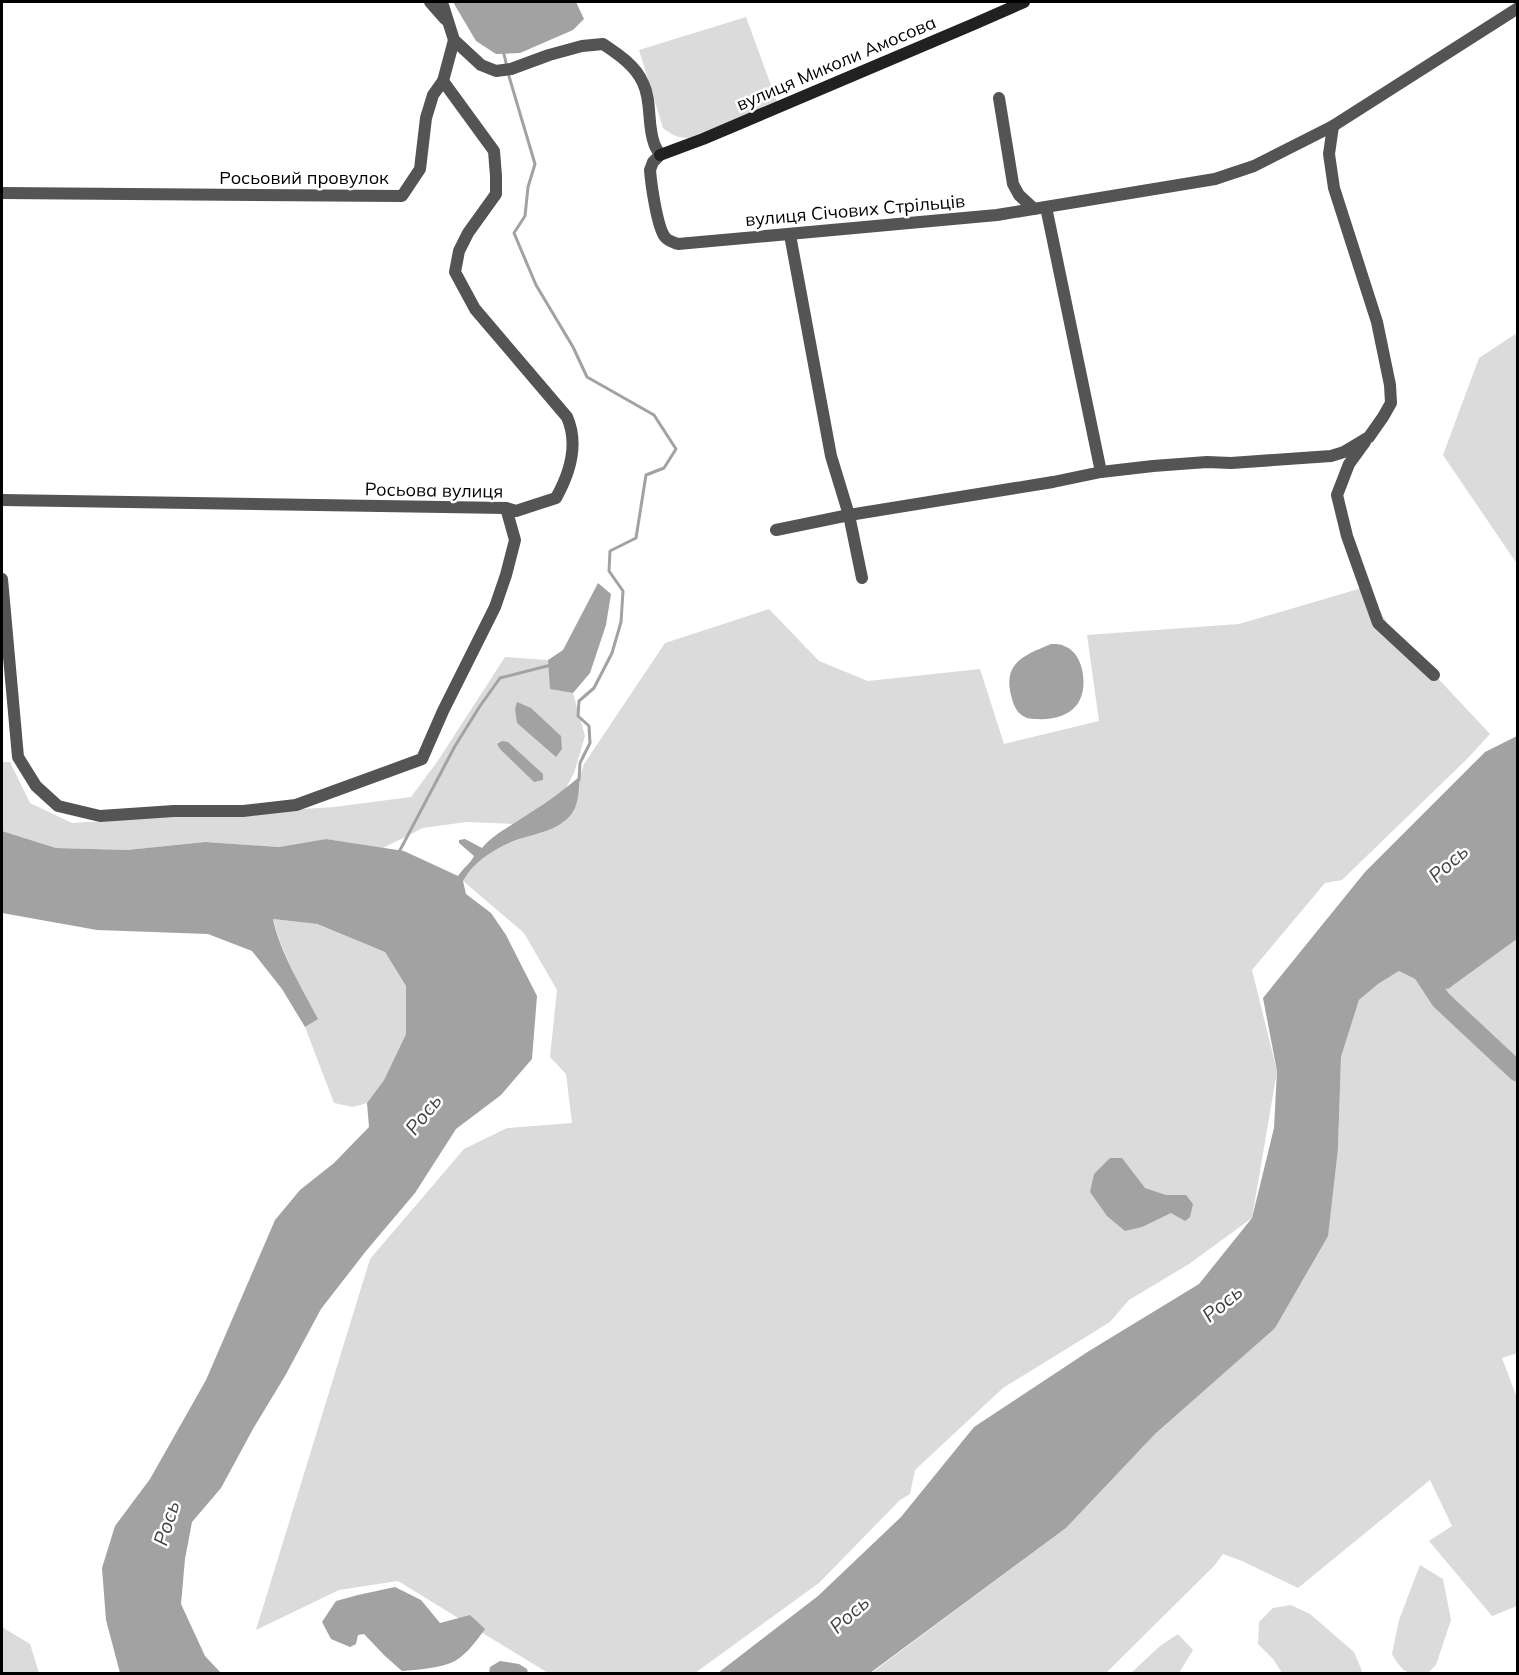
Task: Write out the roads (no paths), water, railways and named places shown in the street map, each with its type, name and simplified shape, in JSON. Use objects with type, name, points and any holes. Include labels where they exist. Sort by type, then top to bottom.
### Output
[{"type":"street","points":[[430,2],[448,22]]},
{"type":"street","points":[[442,2],[454,40],[481,65],[496,71],[506,70],[582,46],[603,44],[634,69],[644,83],[650,128],[660,156]]},
{"type":"street","name":"вулиця Миколи Амосова","points":[[660,156],[1024,2]]},
{"type":"street","name":"вулиця Січових Стрільців","points":[[660,156],[653,162],[650,170],[660,225],[665,237],[678,244],[997,215],[1215,179],[1254,166],[1334,126],[1518,8]]},
{"type":"street","name":"Росьовий провулок","points":[[2,193],[402,195],[420,169],[426,118],[433,95],[443,81],[454,40]]},
{"type":"street","name":"Росьова вулиця","points":[[2,500],[506,508],[516,511],[556,498],[565,482],[572,460],[572,429],[567,417],[475,309],[456,272],[459,251],[468,232],[496,194],[496,176],[494,151],[443,81]]},
{"type":"street","points":[[999,98],[1013,184],[1019,195],[1040,208],[1101,472]]},
{"type":"street","points":[[1334,126],[1329,154],[1334,188],[1377,322],[1390,385],[1391,403],[1348,464],[1337,495],[1347,536],[1378,623],[1434,675]]},
{"type":"street","points":[[790,235],[831,456],[849,515],[862,578]]},
{"type":"street","points":[[776,530],[849,515],[1101,472],[1206,462],[1231,463],[1331,456],[1344,452],[1369,437]]},
{"type":"street","points":[[2,579],[18,757],[36,786],[58,806],[100,816],[174,811],[243,811],[296,805],[422,759],[443,711],[495,607],[515,540],[506,508]]},
{"type":"water","points":[[453,2],[576,2],[584,19],[573,30],[520,53],[496,54],[476,41]]},
{"type":"water","points":[[598,583],[611,594],[606,625],[590,673],[573,693],[550,689],[548,660],[563,650]]},
{"type":"water","points":[[1051,644],[1063,645],[1077,657],[1083,675],[1082,695],[1073,709],[1061,716],[1047,719],[1026,718],[1017,711],[1014,705],[1009,684],[1010,675],[1018,661]]},
{"type":"water","points":[[517,702],[531,708],[561,736],[562,749],[556,757],[517,723],[515,709]]},
{"type":"water","name":"Рось","points":[[1517,736],[1517,939],[1448,989],[1425,984],[1399,971],[1378,984],[1359,1000],[1341,1057],[1338,1148],[1328,1236],[1275,1328],[1156,1433],[1066,1528],[870,1673],[718,1673],[818,1596],[901,1517],[974,1427],[1089,1351],[1199,1284],[1252,1218],[1274,1128],[1277,1071],[1263,998],[1365,872],[1485,752]]},
{"type":"water","points":[[502,741],[508,742],[543,774],[543,780],[534,782],[500,749],[497,744]]},
{"type":"water","name":"Рось","points":[[580,776],[575,808],[564,822],[492,852],[478,862],[463,881],[466,894],[491,913],[506,935],[537,996],[532,1059],[501,1095],[456,1129],[415,1193],[321,1309],[221,1488],[192,1522],[185,1559],[181,1604],[205,1656],[221,1673],[120,1673],[106,1620],[102,1568],[115,1526],[150,1479],[206,1380],[275,1220],[300,1190],[334,1163],[369,1127],[367,1103],[384,1080],[406,1034],[406,986],[385,952],[317,924],[273,919],[286,957],[318,1019],[305,1027],[282,989],[252,951],[208,934],[97,930],[2,913],[2,831],[56,848],[127,850],[205,842],[279,847],[326,839],[404,851],[458,876],[474,856],[459,843],[459,840],[465,839],[482,848],[495,836],[551,799]]},
{"type":"water","points":[[1110,1158],[1122,1158],[1145,1188],[1166,1195],[1186,1195],[1193,1204],[1190,1217],[1185,1221],[1171,1213],[1142,1227],[1125,1231],[1107,1216],[1090,1192],[1094,1174]]},
{"type":"water","points":[[395,1587],[421,1600],[440,1623],[470,1615],[485,1629],[468,1651],[455,1661],[436,1667],[402,1671],[364,1634],[358,1635],[356,1644],[350,1647],[331,1639],[322,1622],[336,1601]]},
{"type":"water","points":[[500,1661],[519,1664],[527,1669],[528,1673],[489,1673],[490,1667]]},
{"type":"waterway","points":[[503,50],[507,67]]},
{"type":"waterway","points":[[508,73],[535,164],[528,187],[525,216],[514,233],[536,285],[573,347],[587,377],[654,415],[676,449],[664,468],[646,475],[636,538],[610,551],[609,571],[623,591],[621,622],[612,653],[594,688],[579,701],[578,716],[589,726],[590,743],[580,763],[579,780]]},
{"type":"waterway","points":[[399,852],[455,746],[500,678],[551,665]]},
{"type":"waterway","points":[[1418,965],[1441,1000],[1518,1072]]}]
